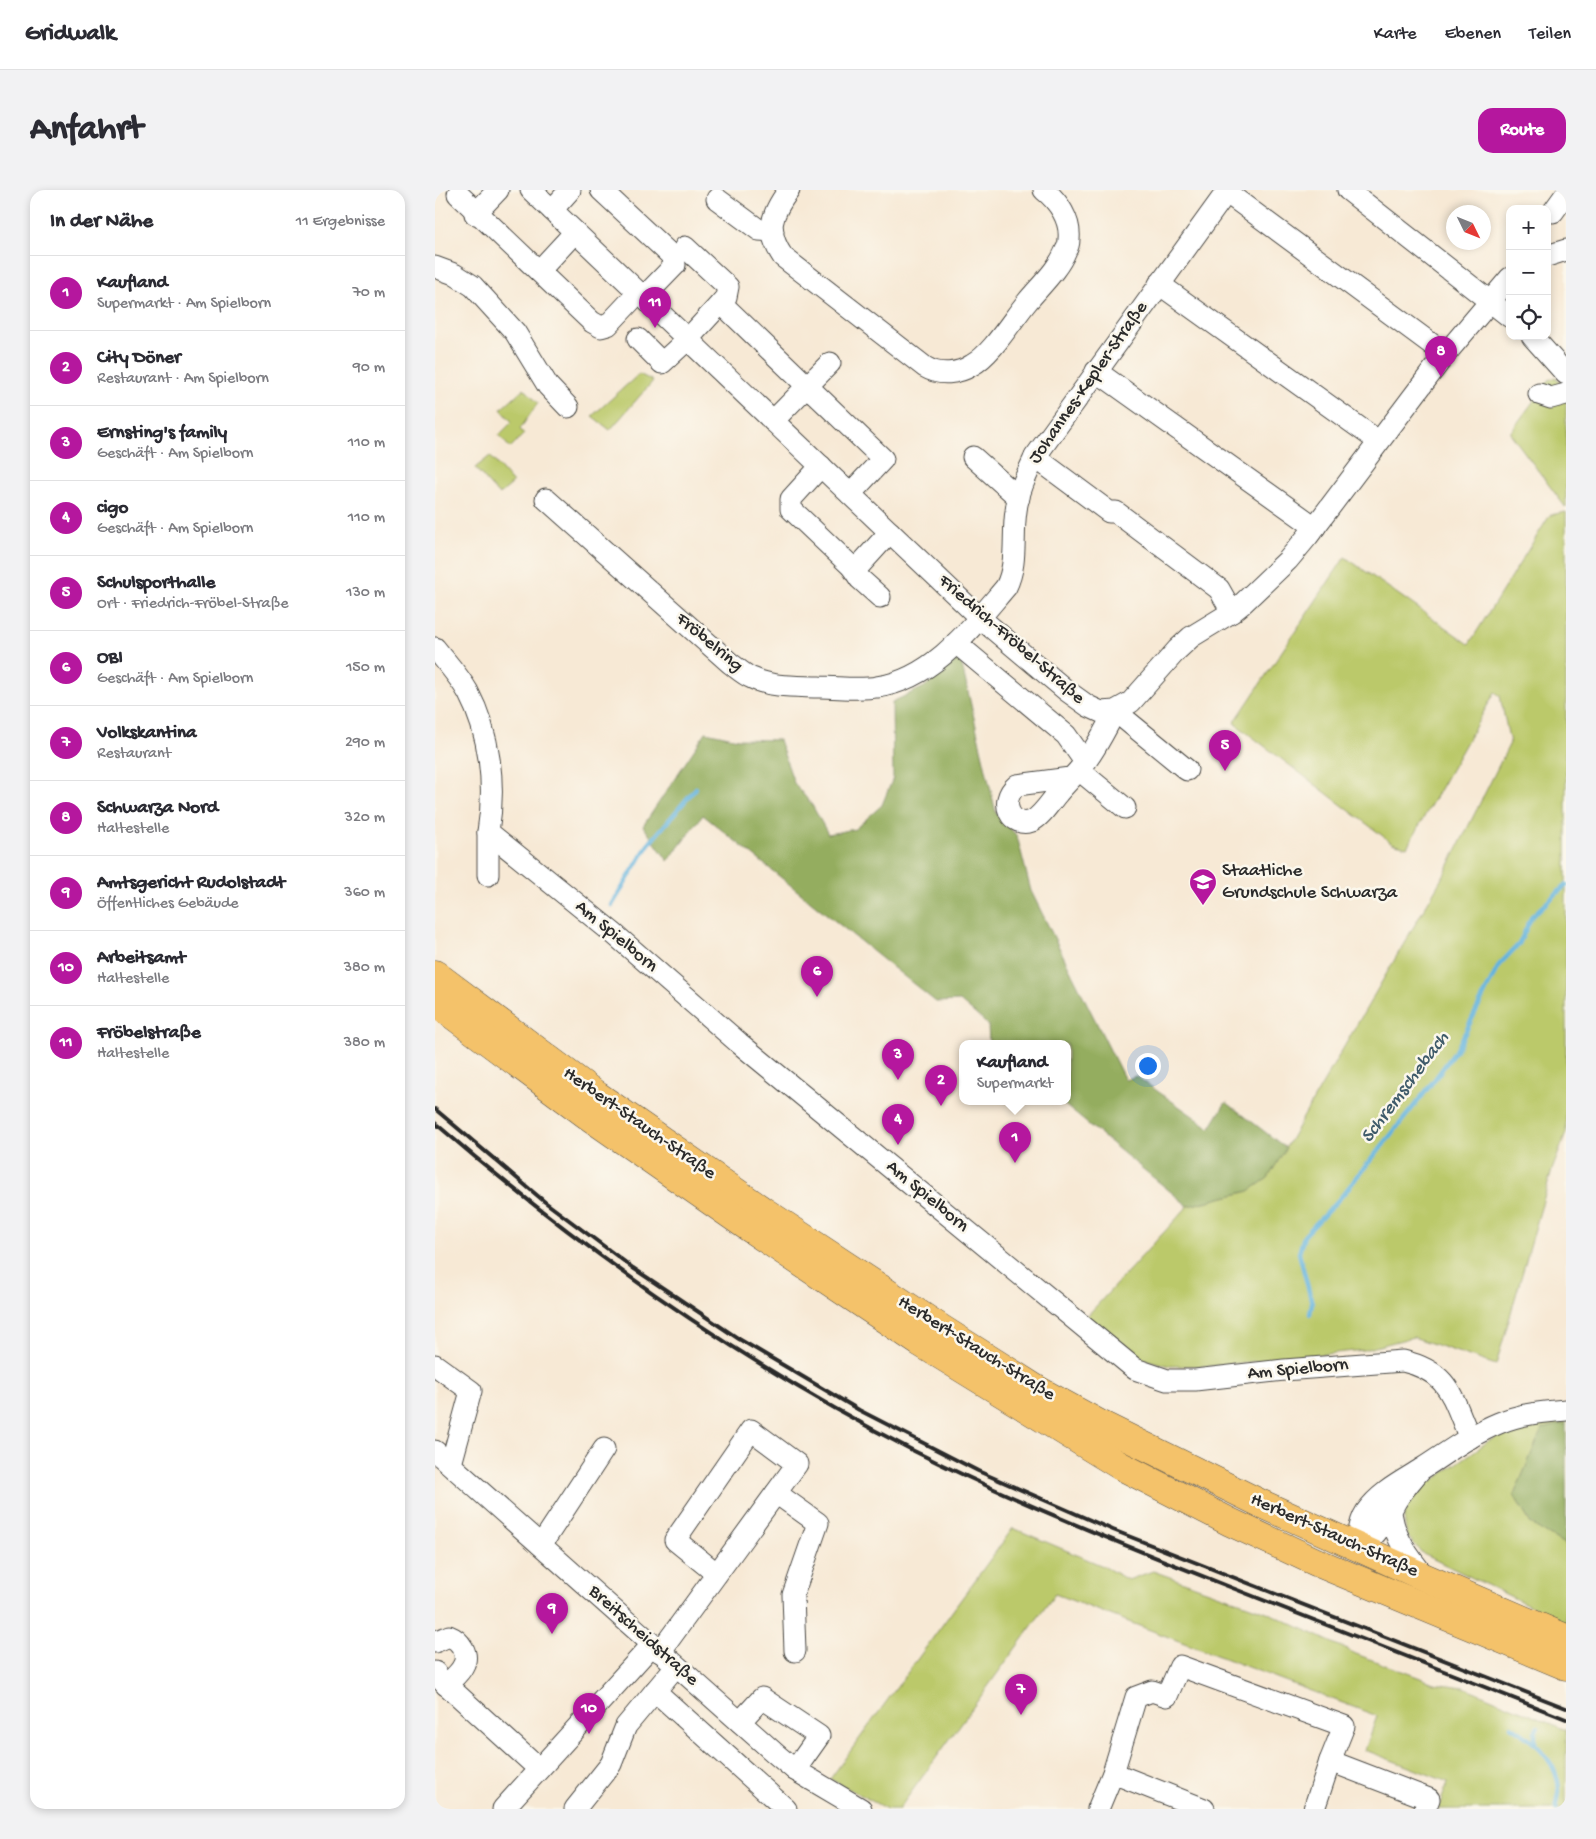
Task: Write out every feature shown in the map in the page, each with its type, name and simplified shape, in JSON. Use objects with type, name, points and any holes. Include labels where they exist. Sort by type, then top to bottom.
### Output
[{"type":"main road","name":"Herbert-Stauch-Straße","points":[[435,974],[597,1096],[762,1210],[1038,1390],[1162,1456],[1259,1503],[1566,1638]]},
{"type":"main road","name":"Herbert-Stauch-Straße","points":[[435,1002],[587,1115],[748,1227],[919,1342],[1119,1465],[1230,1522],[1323,1565],[1566,1666]]},
{"type":"main road","points":[[1323,1565],[1359,1548],[1361,1562],[1369,1584]]},
{"type":"street","points":[[476,213],[498,190]]},
{"type":"street","name":"Friedrich-Fröbel-Straße","points":[[531,190],[980,618],[1067,691],[1088,706],[1101,712],[1115,711]]},
{"type":"street","points":[[552,210],[570,190]]},
{"type":"street","points":[[458,194],[592,322],[601,327],[608,325],[675,265],[674,258],[601,190]]},
{"type":"street","points":[[789,190],[773,214],[773,232],[777,248],[783,257],[925,367],[940,373],[965,370],[983,357],[1055,268],[1067,250],[1068,226],[1061,208],[1044,190]]},
{"type":"street","points":[[1347,190],[1506,314]]},
{"type":"street","points":[[1227,191],[1445,354]]},
{"type":"street","name":"Johannes-Kepler-Straße","points":[[980,618],[1006,587],[1012,576],[1016,511],[1035,457],[1227,191]]},
{"type":"street","points":[[1553,212],[1566,194]]},
{"type":"street","points":[[717,199],[759,230],[773,232]]},
{"type":"street","points":[[539,271],[575,232]]},
{"type":"street","points":[[637,339],[662,362],[688,339],[727,297],[728,287],[685,247]]},
{"type":"street","points":[[1551,255],[1566,250]]},
{"type":"street","points":[[435,267],[453,274],[473,286],[515,332],[548,386],[568,407]]},
{"type":"street","points":[[1078,770],[1103,733],[1115,711],[1131,702],[1191,637],[1233,612],[1288,560],[1445,354],[1473,319],[1506,283]]},
{"type":"street","points":[[1159,284],[1378,441]]},
{"type":"street","points":[[721,303],[883,459],[850,494]]},
{"type":"street","points":[[1536,340],[1566,374]]},
{"type":"street","points":[[773,421],[830,363]]},
{"type":"street","points":[[1096,371],[1315,527]]},
{"type":"street","points":[[1539,394],[1551,398],[1566,394]]},
{"type":"street","points":[[973,457],[1019,498]]},
{"type":"street","points":[[1035,457],[1109,512],[1116,512],[1219,589],[1233,612]]},
{"type":"street","points":[[821,466],[791,499],[791,509],[852,567],[860,579],[880,596]]},
{"type":"street","name":"Fröbelring","points":[[546,499],[730,663],[751,678],[768,684],[875,688],[901,682],[922,671],[956,642],[980,618]]},
{"type":"street","points":[[852,567],[859,566],[890,532]]},
{"type":"street","points":[[956,642],[1065,735],[1078,770],[1125,808]]},
{"type":"street","points":[[435,648],[467,692],[483,727],[491,775],[488,875]]},
{"type":"street","points":[[1115,711],[1187,770]]},
{"type":"street","name":"Am Spielborn","points":[[488,832],[613,933],[739,1043],[1135,1369],[1167,1380],[1195,1380],[1284,1370],[1403,1362],[1421,1365],[1439,1377],[1453,1394],[1470,1438]]},
{"type":"street","points":[[435,1365],[471,1391],[443,1458]]},
{"type":"street","points":[[1359,1548],[1358,1537],[1361,1523],[1366,1513],[1386,1491],[1470,1438],[1500,1422],[1540,1413],[1566,1410]]},
{"type":"street","points":[[503,1809],[656,1648],[717,1574],[797,1464],[751,1430],[675,1540],[717,1574]]},
{"type":"street","points":[[541,1545],[604,1449]]},
{"type":"street","name":"Breitscheidstraße","points":[[443,1458],[795,1770],[861,1809]]},
{"type":"street","points":[[1359,1548],[1376,1534],[1397,1500],[1421,1469]]},
{"type":"street","points":[[776,1493],[818,1523],[793,1595],[795,1651]]},
{"type":"street","points":[[1391,1512],[1396,1535],[1403,1548],[1426,1578]]},
{"type":"street","points":[[435,1642],[449,1636],[456,1638],[461,1644],[465,1654],[464,1665],[441,1679],[539,1769]]},
{"type":"street","points":[[575,1809],[611,1764],[626,1726],[676,1666]]},
{"type":"street","points":[[1099,1809],[1113,1773],[1136,1697],[1152,1691],[1167,1696],[1180,1666],[1344,1726],[1314,1809]]},
{"type":"street","points":[[655,1691],[786,1809]]},
{"type":"street","points":[[740,1722],[763,1698],[819,1736],[795,1770]]},
{"type":"street","points":[[1330,1761],[1429,1799],[1425,1809]]},
{"type":"street","points":[[1113,1773],[1203,1809]]},
{"type":"green space","points":[[639,374],[653,381],[610,430],[592,416]]},
{"type":"green space","points":[[1556,377],[1566,393],[1566,508],[1510,433],[1549,380]]},
{"type":"green space","points":[[524,388],[538,403],[520,429],[524,434],[510,448],[499,435],[512,422],[501,409]]},
{"type":"green space","points":[[490,456],[513,483],[499,495],[475,468]]},
{"type":"green space","points":[[1566,512],[1566,1133],[1551,1173],[1496,1365],[1413,1337],[1364,1350],[1211,1366],[1170,1366],[1143,1359],[1087,1316],[1188,1206],[1249,1191],[1268,1178],[1446,871],[1510,743],[1500,696],[1495,692],[1407,847],[1392,843],[1234,723],[1345,557],[1469,644],[1550,515]]},
{"type":"green space","points":[[960,657],[996,813],[1017,836],[1031,891],[1125,1080],[1136,1076],[1210,1128],[1226,1102],[1286,1148],[1268,1178],[1249,1191],[1188,1206],[1065,1105],[1071,1105],[1071,1040],[989,1040],[988,1025],[960,1001],[936,1002],[703,815],[668,861],[643,826],[706,732],[738,739],[779,740],[794,783],[812,805],[828,834],[855,829],[882,805],[893,778],[892,702],[924,687]]},
{"type":"green space","points":[[1552,1421],[1566,1421],[1566,1424],[1542,1429],[1514,1495],[1531,1524],[1566,1545],[1566,1625],[1423,1554],[1407,1536],[1404,1519],[1408,1503],[1428,1484],[1490,1440],[1513,1430]]},
{"type":"green space","points":[[1566,1424],[1566,1545],[1531,1524],[1514,1495],[1542,1429]]},
{"type":"green space","points":[[1013,1528],[1103,1566],[1128,1580],[1153,1571],[1267,1612],[1356,1654],[1434,1683],[1464,1687],[1566,1730],[1566,1809],[1438,1809],[1448,1782],[1365,1750],[1377,1716],[1055,1594],[899,1809],[887,1809],[830,1779]]},
{"type":"waterway","points":[[612,905],[648,845],[696,788]]},
{"type":"waterway","name":"Schremschebach","points":[[1310,1314],[1312,1303],[1299,1253],[1304,1236],[1341,1197],[1423,1095],[1457,1049],[1499,965],[1519,944],[1532,916],[1566,885]]},
{"type":"waterway","name":"Schremschebach","points":[[1511,1726],[1543,1752],[1554,1770],[1558,1779],[1559,1790],[1556,1809]]},
{"type":"waterway","points":[[1535,1745],[1535,1732],[1538,1727]]},
{"type":"railway","points":[[435,1109],[545,1202],[633,1268],[739,1339],[859,1410],[978,1471],[1113,1530],[1566,1708]]},
{"type":"railway","points":[[435,1123],[547,1215],[664,1301],[725,1342],[849,1417],[953,1470],[1113,1540],[1566,1719]]},
{"type":"place","name":"Fröbelstraße","points":[[655,328]]},
{"type":"place","name":"Schwarza Nord","points":[[1441,377]]},
{"type":"place","name":"Schulsporthalle","points":[[1225,771]]},
{"type":"place","name":"Staatliche Grundschule Schwarza","points":[[1203,906]]},
{"type":"place","name":"OBI","points":[[817,997]]},
{"type":"place","name":"Ernsting's family","points":[[898,1080]]},
{"type":"place","name":"City Döner","points":[[941,1106]]},
{"type":"place","name":"cigo","points":[[898,1145]]},
{"type":"place","name":"Kaufland","points":[[1015,1163]]},
{"type":"place","name":"Amtsgericht Rudolstadt","points":[[552,1634]]},
{"type":"place","name":"Volkskantina","points":[[1021,1715]]},
{"type":"place","name":"Arbeitsamt","points":[[589,1734]]}]
